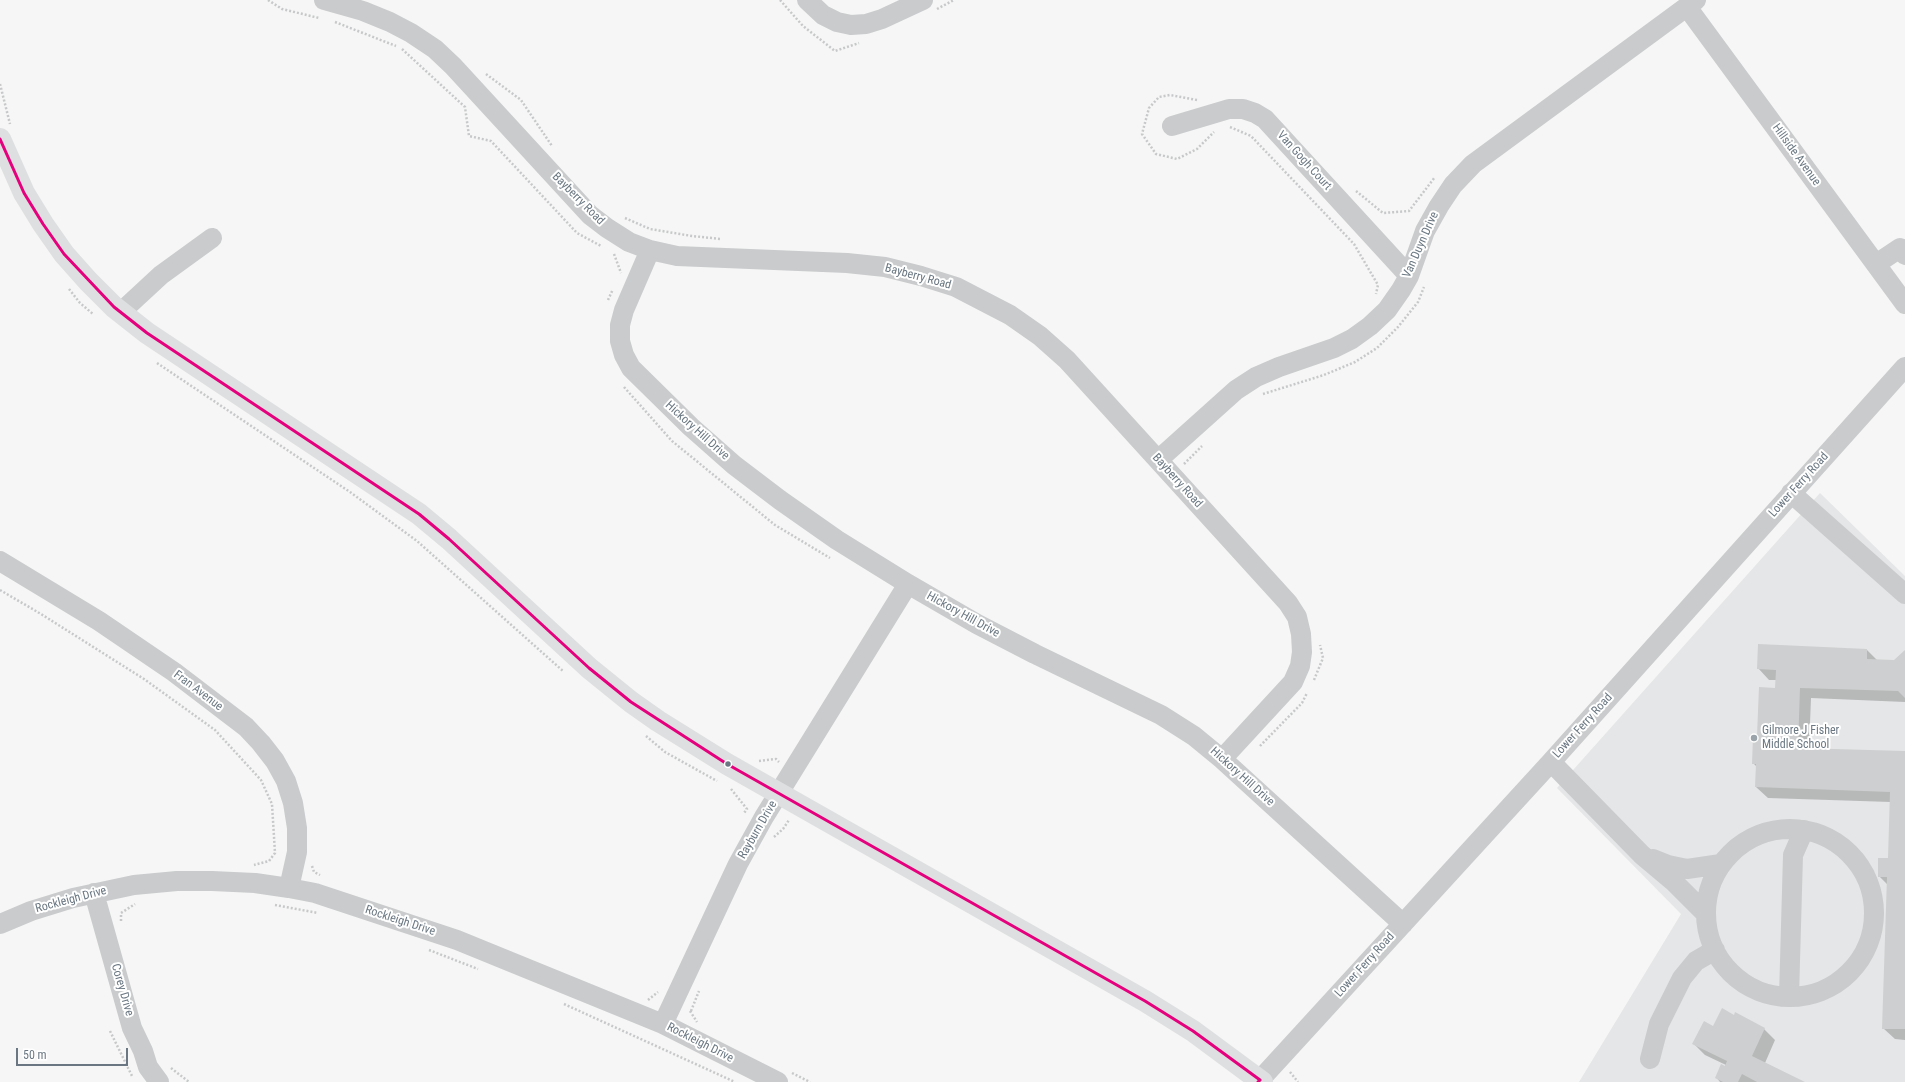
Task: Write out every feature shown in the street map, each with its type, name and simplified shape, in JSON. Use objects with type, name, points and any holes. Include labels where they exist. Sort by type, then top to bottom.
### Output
[{"type":"main road","points":[[0,139],[24,193],[43,224],[64,254],[88,281],[121,312],[147,333],[418,514],[449,539],[589,668],[631,702],[658,721],[727,764],[1145,1001],[1193,1031],[1260,1081]]},
{"type":"street","points":[[807,0],[823,15],[837,22],[852,25],[866,24],[882,19],[923,0]]},
{"type":"street","name":"Hillside Avenue","points":[[1691,3],[1905,304]]},
{"type":"street","name":"Van Duyn Drive","points":[[1158,460],[1236,390],[1256,377],[1278,367],[1334,348],[1352,339],[1370,326],[1417,281],[1425,231],[1453,185],[1473,164],[1691,3]]},
{"type":"street","name":"Bayberry Road","points":[[323,9],[364,11],[411,33],[435,50],[453,66],[590,215],[606,228],[629,242],[650,250],[677,256],[847,263],[885,267],[921,276],[956,288],[1010,315],[1040,336],[1067,360],[1288,603],[1296,617],[1301,634],[1302,652],[1300,666],[1293,682],[1222,759]]},
{"type":"street","name":"Van Gogh Court","points":[[1172,126],[1229,109],[1243,109],[1255,113],[1265,119],[1417,281]]},
{"type":"street","points":[[121,312],[161,275],[212,238]]},
{"type":"street","points":[[1876,264],[1900,248],[1905,256]]},
{"type":"street","name":"Hickory Hill Drive","points":[[650,250],[624,310],[620,325],[622,348],[631,368],[691,427],[734,465],[780,500],[837,540],[908,584],[977,624],[1161,715],[1194,736],[1222,759],[1403,924]]},
{"type":"street","name":"Lower Ferry Road","points":[[1260,1081],[1551,762],[1905,367]]},
{"type":"street","points":[[1791,494],[1905,594]]},
{"type":"street","name":"Fran Avenue","points":[[0,561],[99,621],[174,672],[246,727],[262,743],[275,761],[293,803],[297,828],[297,852],[289,888]]},
{"type":"street","name":"Rayburn Drive","points":[[663,1024],[738,864],[779,793],[908,584]]},
{"type":"street","points":[[1551,762],[1642,855],[1673,881],[1706,914]]},
{"type":"street","points":[[1781,829],[1804,830],[1828,838],[1848,852],[1864,872],[1872,896],[1874,921],[1868,945],[1851,971],[1837,983],[1814,994],[1790,997],[1771,995],[1754,989],[1743,982],[1725,966],[1715,950],[1708,932],[1706,914],[1710,888],[1721,864],[1737,847],[1758,835],[1781,829]]},
{"type":"street","points":[[1790,997],[1793,855],[1804,830]]},
{"type":"street","points":[[1642,855],[1668,866],[1687,869],[1721,864]]},
{"type":"street","name":"Rockleigh Drive","points":[[0,924],[31,911],[94,892],[134,885],[177,881],[219,881],[255,883],[315,893],[458,940],[663,1024],[778,1082]]},
{"type":"street","name":"Corey Drive","points":[[94,892],[132,1028],[143,1051],[148,1067],[159,1082]]},
{"type":"street","points":[[1650,1058],[1659,1024],[1682,978],[1696,961],[1715,950]]},
{"type":"path","points":[[268,0],[282,9],[323,9]]},
{"type":"path","points":[[329,20],[400,48],[465,107],[468,136],[491,141],[577,233],[614,253],[621,274],[618,279]]},
{"type":"path","points":[[481,70],[521,100],[554,149]]},
{"type":"path","points":[[1204,98],[1198,101],[1170,95],[1159,97],[1149,108],[1142,134],[1156,154],[1177,159],[1197,149],[1219,130]]},
{"type":"path","points":[[1224,128],[1229,126],[1251,136],[1354,244],[1378,285],[1375,299]]},
{"type":"path","points":[[1355,190],[1383,213],[1409,211],[1435,177]]},
{"type":"path","points":[[622,216],[650,229],[722,239]]},
{"type":"path","points":[[1261,395],[1324,375],[1354,362],[1377,348],[1398,327],[1418,302],[1417,281]]},
{"type":"path","points":[[608,303],[609,296],[615,285]]},
{"type":"path","points":[[66,286],[80,303],[98,317]]},
{"type":"path","points":[[152,360],[170,374],[350,492],[417,541],[567,674]]},
{"type":"path","points":[[622,385],[672,441],[775,525],[836,562]]},
{"type":"path","points":[[1183,465],[1207,441]]},
{"type":"path","points":[[0,590],[144,679],[215,730],[261,780],[272,804],[275,852],[269,861]]},
{"type":"path","points":[[1313,682],[1323,658],[1318,638]]},
{"type":"path","points":[[1255,751],[1302,703],[1310,689]]},
{"type":"path","points":[[641,733],[665,752],[720,783]]},
{"type":"path","points":[[726,786],[733,790],[747,809],[743,816]]},
{"type":"path","points":[[769,841],[783,828],[799,805]]},
{"type":"path","points":[[311,859],[314,872],[325,878]]},
{"type":"path","points":[[120,913],[134,904],[139,903]]},
{"type":"path","points":[[271,904],[324,916]]},
{"type":"path","points":[[423,948],[483,971]]},
{"type":"path","points":[[646,1002],[662,989]]},
{"type":"path","points":[[691,1011],[700,989]]},
{"type":"path","points":[[563,1003],[735,1082]]},
{"type":"path","points":[[110,1031],[130,1073],[134,1077]]},
{"type":"shaded area","name":"Gilmore J Fisher Middle School","points":[[1820,493],[1905,576],[1905,1082],[1579,1082],[1681,914],[1557,788]]},
{"type":"building","points":[[1758,644],[1867,649],[1867,659],[1894,660],[1905,650],[1905,698],[1898,691],[1800,688],[1798,748],[1905,751],[1905,1029],[1882,1029],[1887,877],[1878,877],[1878,858],[1888,858],[1890,792],[1755,787],[1756,764],[1752,764],[1753,736],[1757,736],[1759,687],[1775,688],[1776,670],[1757,669]]},
{"type":"building","points":[[1722,1008],[1734,1015],[1735,1012],[1765,1028],[1752,1056],[1805,1082],[1757,1082],[1742,1074],[1738,1082],[1723,1082],[1715,1078],[1721,1064],[1725,1066],[1727,1061],[1692,1044],[1704,1021],[1713,1026]]},
{"type":"transit line","points":[[0,139],[24,193],[43,224],[64,254],[114,307],[147,333],[419,514],[449,539],[589,668],[631,702],[727,764],[1145,1001],[1193,1031],[1260,1080],[1258,1082]]},
{"type":"place","name":"Gilmore J Fisher Middle School","points":[[1754,738]]}]
